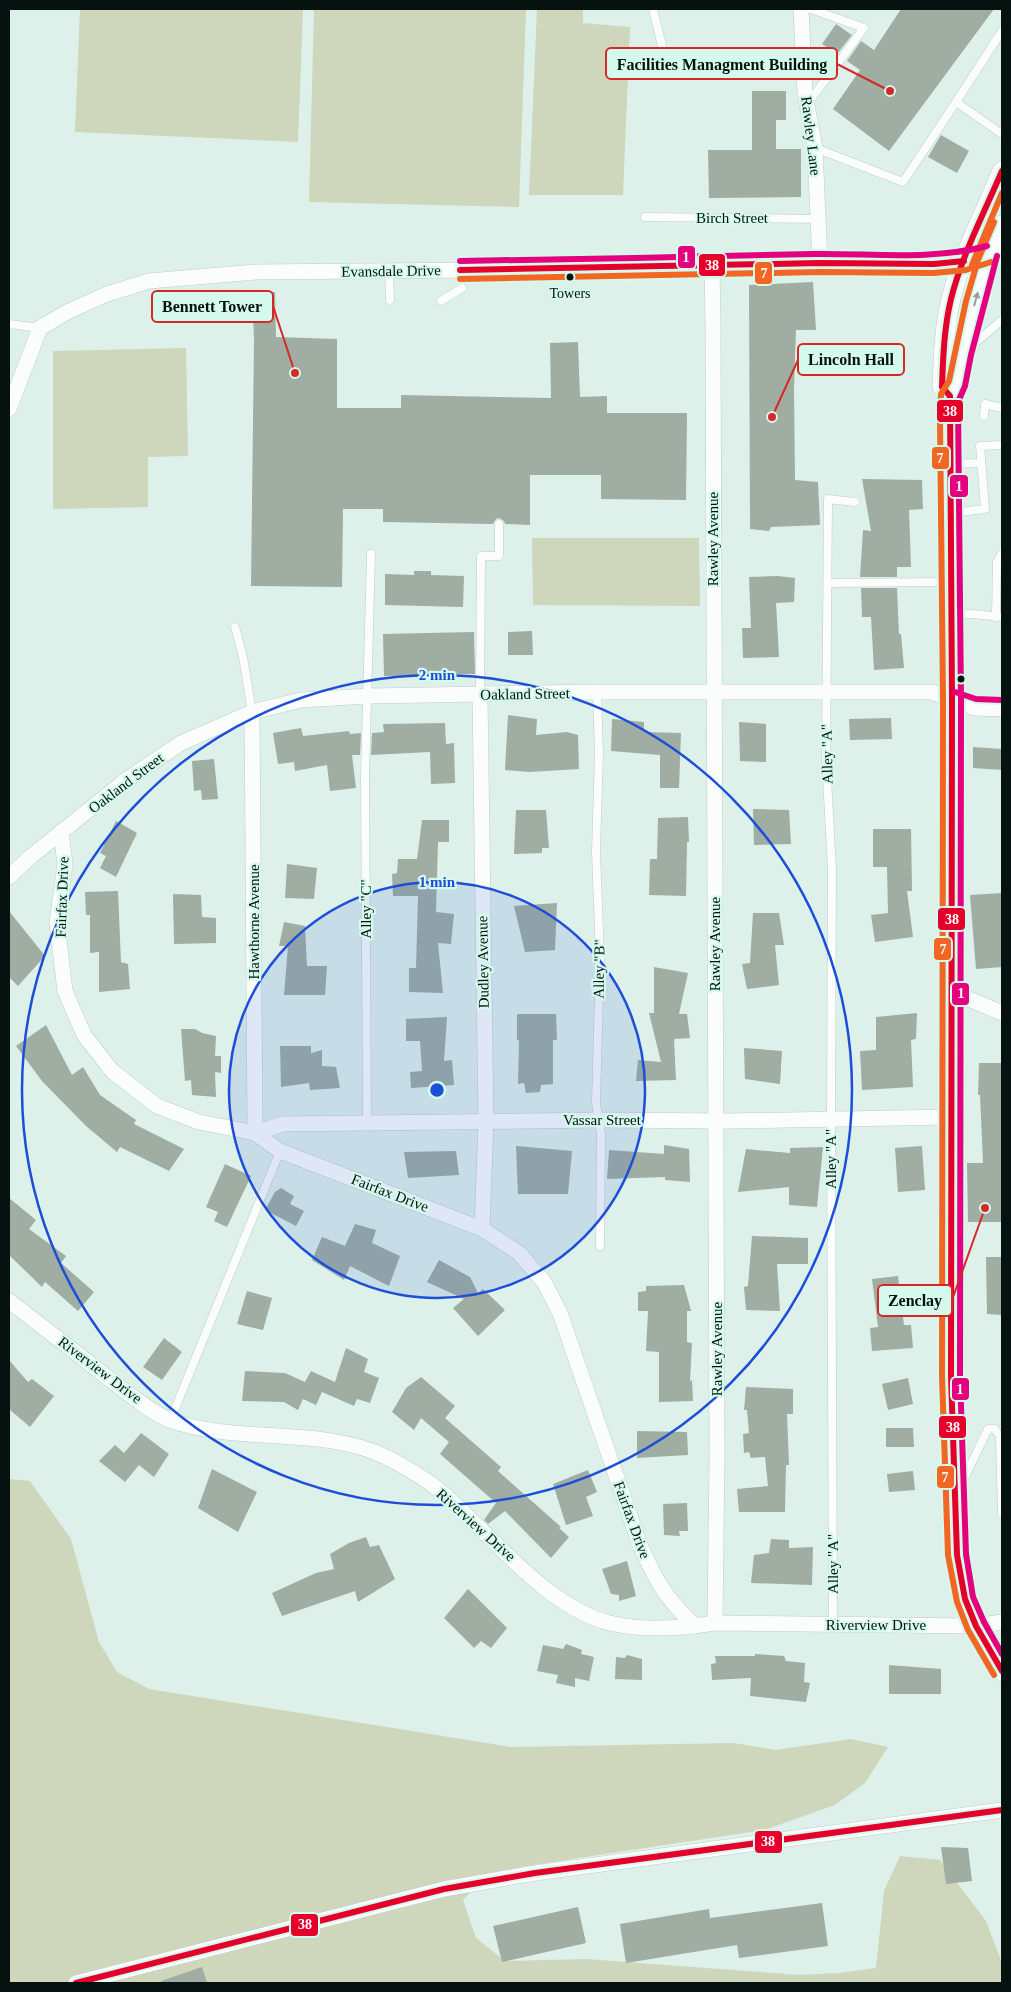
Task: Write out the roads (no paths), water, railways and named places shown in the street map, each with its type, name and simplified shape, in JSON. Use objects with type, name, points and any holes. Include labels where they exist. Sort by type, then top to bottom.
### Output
[{"type":"street","name":"Rawley Lane","points":[[801,9],[803,72],[815,148],[820,263]]},
{"type":"street","points":[[950,396],[942,387],[951,299],[964,261],[1002,171]]},
{"type":"street","points":[[1002,225],[998,252],[962,354],[957,384],[950,396],[949,464],[952,700],[951,1366],[955,1497],[958,1555],[965,1599],[976,1626],[1002,1671]]},
{"type":"street","name":"Evansdale Drive","points":[[40,328],[66,312],[107,294],[149,281],[256,272],[820,263],[934,264],[964,261],[998,252]]},
{"type":"street","name":"Rawley Avenue","points":[[712,266],[714,325],[718,1456],[715,1623]]},
{"type":"street","points":[[10,403],[40,328]]},
{"type":"street","name":"Oakland Street","points":[[9,877],[61,832],[153,760],[180,744],[252,712],[301,700],[368,696],[597,692],[932,692],[974,708],[1002,709]]},
{"type":"street","name":"Dudley Avenue","points":[[480,695],[486,1121],[482,1229]]},
{"type":"street","name":"Hawthorne Avenue","points":[[252,712],[255,1133]]},
{"type":"street","name":"Fairfax Drive","points":[[61,832],[65,863],[58,923],[65,991],[84,1035],[112,1071],[157,1106],[199,1122],[255,1133],[280,1151],[482,1229],[519,1253],[544,1282],[563,1322],[654,1577],[674,1607],[695,1626]]},
{"type":"street","points":[[952,992],[1002,1013]]},
{"type":"street","name":"Vassar Street","points":[[255,1133],[283,1124],[367,1122],[716,1121],[950,1117]]},
{"type":"street","name":"Riverview Drive","points":[[9,1301],[132,1396],[170,1421],[203,1429],[247,1435],[335,1441],[372,1452],[407,1469],[443,1493],[558,1599],[586,1615],[614,1624],[650,1627],[695,1626],[715,1623],[976,1626],[1002,1622]]},
{"type":"street","points":[[76,1983],[444,1889],[535,1873],[1002,1810]]},
{"type":"lane","points":[[653,9],[662,46],[666,75],[803,72]]},
{"type":"lane","points":[[807,104],[864,28],[810,9]]},
{"type":"lane","points":[[815,148],[903,182],[1002,31]]},
{"type":"lane","points":[[956,102],[1002,134]]},
{"type":"lane","name":"Birch Street","points":[[645,217],[819,219]]},
{"type":"lane","points":[[389,271],[390,300]]},
{"type":"lane","points":[[441,301],[462,288]]},
{"type":"lane","points":[[962,354],[1002,320]]},
{"type":"lane","points":[[9,324],[40,328]]},
{"type":"lane","points":[[984,416],[985,404],[1002,408]]},
{"type":"lane","points":[[949,513],[985,509],[980,446],[1002,445]]},
{"type":"lane","points":[[949,464],[981,463]]},
{"type":"lane","name":"Alley \"A\"","points":[[833,1625],[832,869],[826,760],[828,500],[855,502]]},
{"type":"lane","points":[[480,695],[481,556],[499,556],[499,524]]},
{"type":"lane","name":"Alley \"C\"","points":[[367,1122],[365,776],[371,554]]},
{"type":"lane","points":[[951,615],[973,614],[999,617],[1000,603],[997,562],[1002,554]]},
{"type":"lane","points":[[828,583],[950,582]]},
{"type":"lane","points":[[234,627],[243,657],[252,712]]},
{"type":"lane","name":"Alley \"B\"","points":[[597,692],[599,753],[596,851],[600,958],[596,1103],[601,1134],[600,1246]]},
{"type":"lane","points":[[170,1421],[280,1151]]},
{"type":"lane","points":[[955,1497],[988,1429],[994,1429],[1000,1437],[1002,1513]]},
{"type":"place","name":"Facilities Managment Building","points":[[890,91]]},
{"type":"place","name":"Towers","points":[[570,277]]},
{"type":"place","name":"Bennett Tower","points":[[295,373]]},
{"type":"place","name":"Lincoln Hall","points":[[772,417]]},
{"type":"place","name":"Zenclay","points":[[985,1208]]}]
